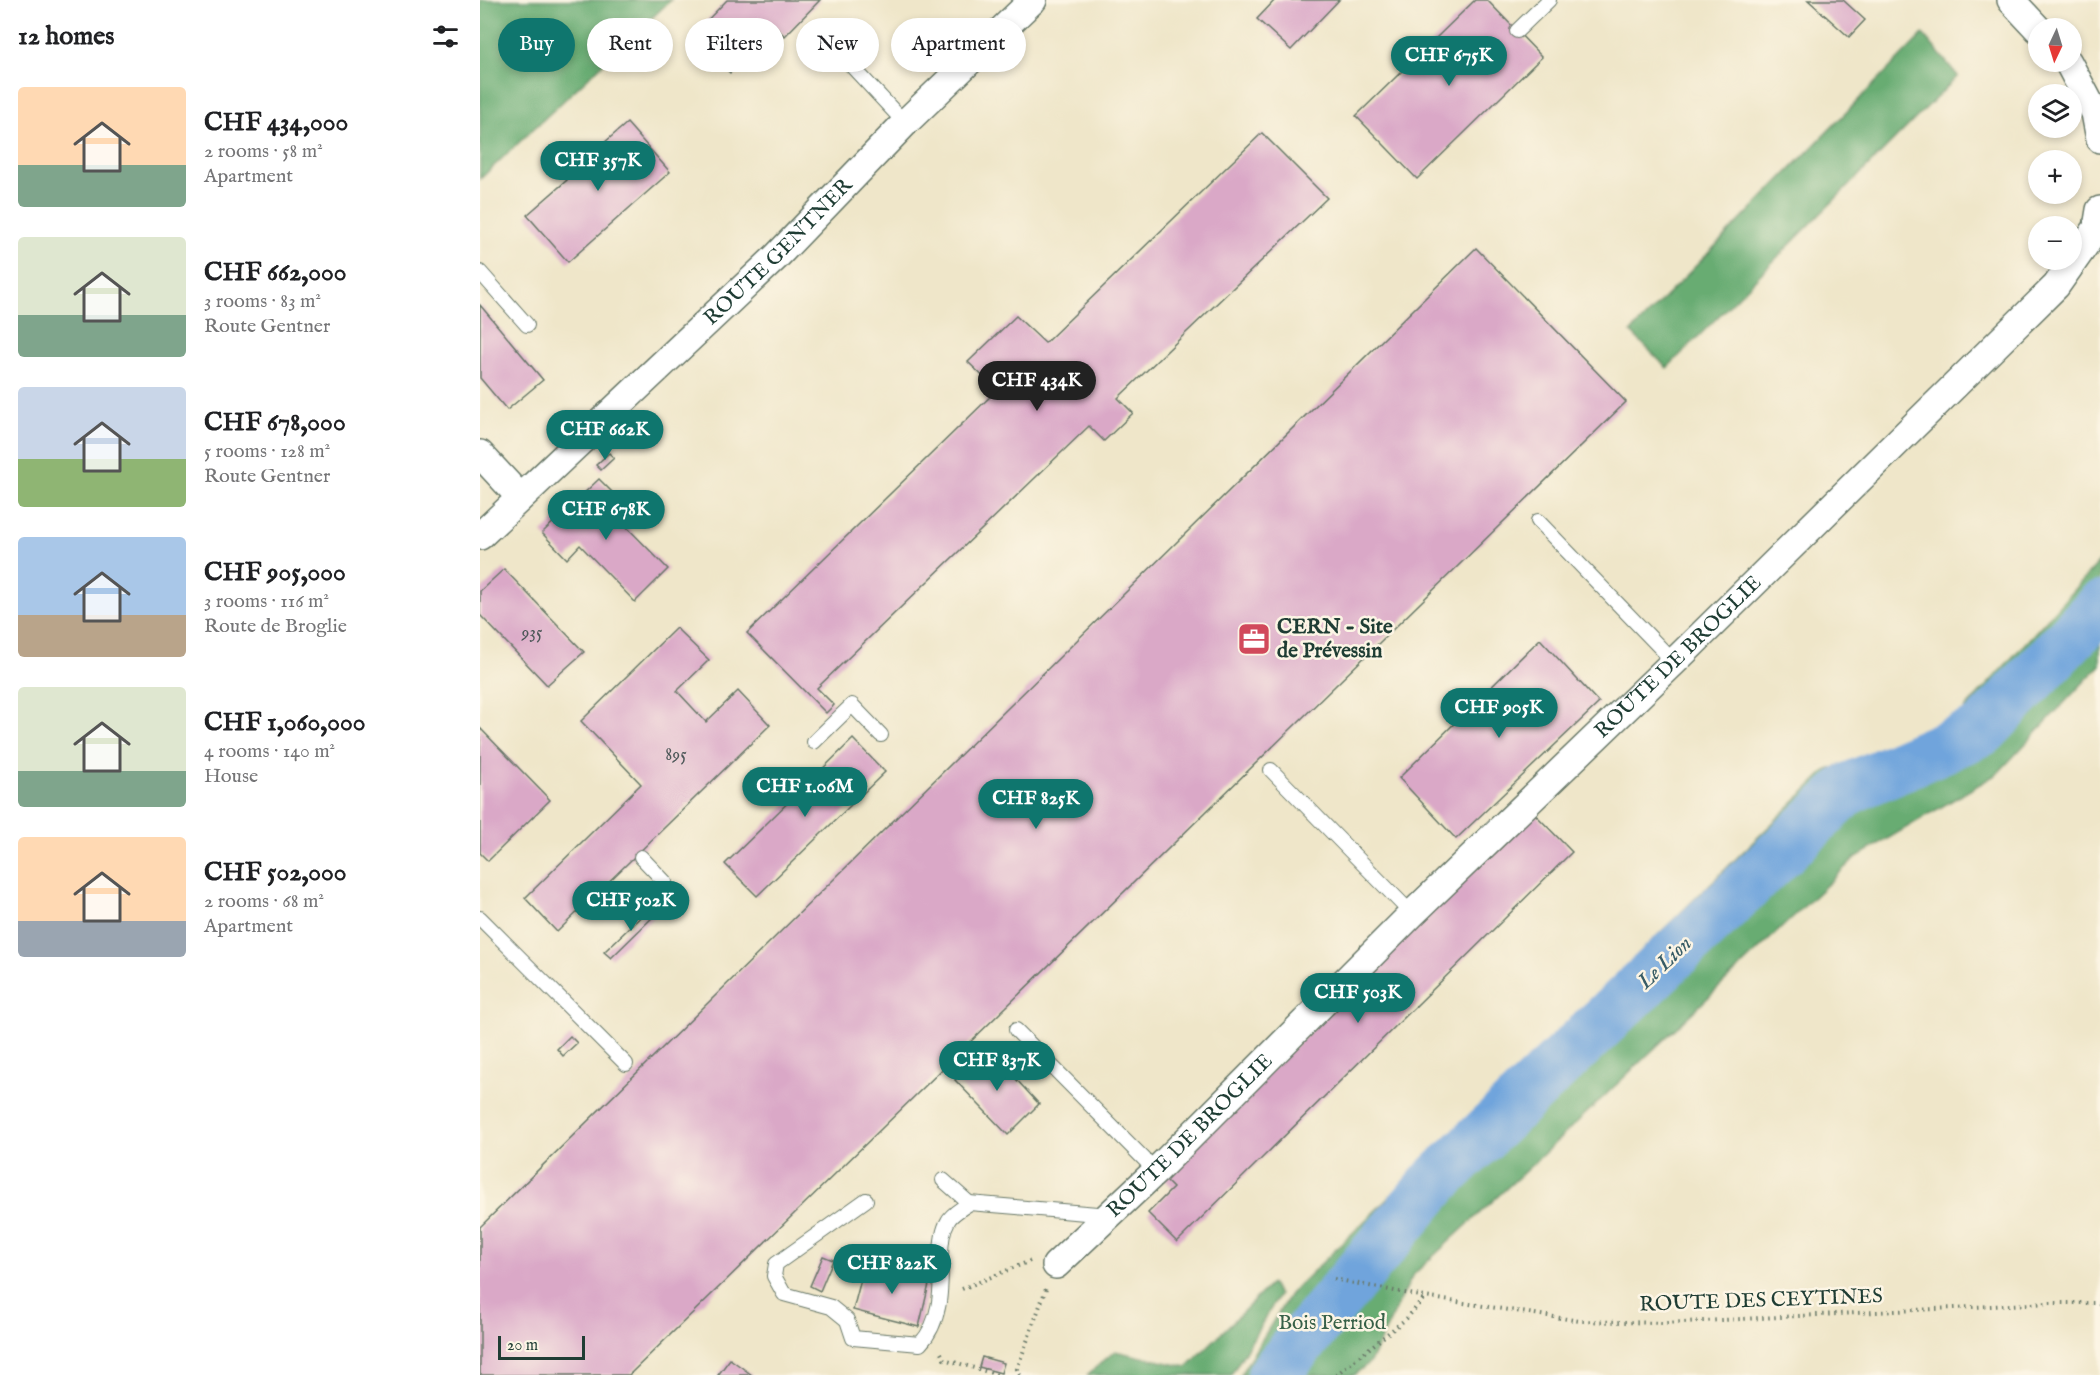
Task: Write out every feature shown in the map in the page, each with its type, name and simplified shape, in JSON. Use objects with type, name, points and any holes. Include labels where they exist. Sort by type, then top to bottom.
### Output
[{"type":"street","name":"ROUTE GENTNER","points":[[480,536],[776,257],[905,123],[1033,0]]},
{"type":"street","points":[[2011,0],[2028,18]]},
{"type":"street","points":[[2073,72],[2095,113],[2100,139]]},
{"type":"street","name":"ROUTE DE BROGLIE","points":[[1056,1265],[1156,1171],[1412,914],[1674,662],[2056,286],[2097,228],[2100,210]]},
{"type":"street","points":[[480,454],[520,498]]},
{"type":"lane","points":[[1517,31],[1549,0]]},
{"type":"lane","points":[[858,72],[905,123]]},
{"type":"lane","points":[[480,272],[527,325]]},
{"type":"lane","points":[[1538,521],[1674,662]]},
{"type":"lane","points":[[814,742],[852,705],[881,735]]},
{"type":"lane","points":[[1271,770],[1412,914]]},
{"type":"lane","points":[[641,857],[665,882]]},
{"type":"lane","points":[[480,918],[626,1064]]},
{"type":"lane","points":[[1016,1030],[1156,1171]]},
{"type":"lane","points":[[943,1180],[969,1203],[1109,1215]]},
{"type":"lane","points":[[866,1200],[776,1264],[774,1276],[784,1294],[831,1307],[847,1320],[853,1338],[920,1344],[930,1334],[938,1314],[941,1243],[948,1220],[969,1203]]},
{"type":"path","points":[[939,1299],[1032,1260],[1056,1265],[1022,1353],[1017,1369],[1020,1375]]},
{"type":"path","name":"ROUTE DES CEYTINES","points":[[1334,1279],[1425,1297],[1580,1321],[1664,1323],[2050,1303],[2100,1303]]},
{"type":"path","points":[[1336,1375],[1407,1318],[1425,1297]]},
{"type":"path","points":[[930,1334],[944,1359],[998,1375]]},
{"type":"green space","points":[[480,0],[671,0],[652,18],[587,18],[587,72],[594,72],[480,179]]},
{"type":"green space","points":[[1923,34],[1958,76],[1667,368],[1631,332]]},
{"type":"green space","name":"Bois Perriod","points":[[2100,561],[2100,665],[1997,774],[1855,858],[1413,1275],[1370,1362],[1354,1375],[1240,1375],[1290,1294],[1826,771],[1957,718]]},
{"type":"green space","points":[[1271,1284],[1279,1295],[1231,1375],[1087,1375],[1115,1351],[1187,1367]]},
{"type":"building","points":[[727,0],[820,0],[802,18],[796,18],[796,25],[785,36],[784,18],[710,18]]},
{"type":"building","points":[[1275,0],[1339,0],[1291,50],[1257,19]]},
{"type":"building","points":[[1475,0],[1487,0],[1542,57],[1417,179],[1356,116]]},
{"type":"building","points":[[1808,0],[1843,0],[1865,20],[1849,37]]},
{"type":"building","points":[[627,123],[670,172],[568,262],[527,215],[567,180],[565,177]]},
{"type":"building","points":[[1262,133],[1327,198],[1118,398],[1133,413],[1104,441],[1089,426],[817,688],[834,705],[826,713],[747,633],[997,390],[968,362],[1016,316],[1045,343]]},
{"type":"building","points":[[1476,248],[1626,402],[629,1375],[480,1375],[480,1227]]},
{"type":"building","points":[[480,305],[543,380],[507,410],[480,378]]},
{"type":"building","points":[[609,453],[614,458],[601,470],[596,465]]},
{"type":"building","points":[[599,479],[623,503],[613,513],[668,569],[635,602],[580,545],[567,559],[542,533]]},
{"type":"building","points":[[504,569],[584,652],[547,685],[480,615],[480,591]]},
{"type":"building","points":[[676,628],[709,660],[677,691],[706,722],[738,691],[770,725],[557,932],[525,898],[641,784],[581,721]]},
{"type":"building","points":[[1540,639],[1599,703],[1456,839],[1399,778]]},
{"type":"building","points":[[480,728],[550,800],[488,861],[480,853]]},
{"type":"building","points":[[853,739],[885,772],[757,896],[725,864]]},
{"type":"building","points":[[1533,812],[1572,852],[1177,1242],[1148,1213],[1173,1188],[1162,1177]]},
{"type":"building","points":[[652,906],[658,912],[611,958],[604,952]]},
{"type":"building","points":[[570,1036],[577,1043],[563,1056],[557,1049]]},
{"type":"building","points":[[988,1049],[1039,1104],[1008,1135],[955,1080]]},
{"type":"building","points":[[823,1256],[833,1260],[820,1291],[810,1286]]},
{"type":"building","points":[[865,1264],[930,1280],[919,1327],[853,1310]]},
{"type":"building","points":[[982,1357],[1004,1363],[1001,1373],[979,1367]]},
{"type":"building","points":[[730,1359],[752,1375],[718,1375]]},
{"type":"waterway","name":"Le Lion","points":[[1273,1375],[1437,1180],[1848,789],[1983,730],[2100,607]]},
{"type":"place","name":"CERN - Site de Prévessin","points":[[1254,639]]}]
